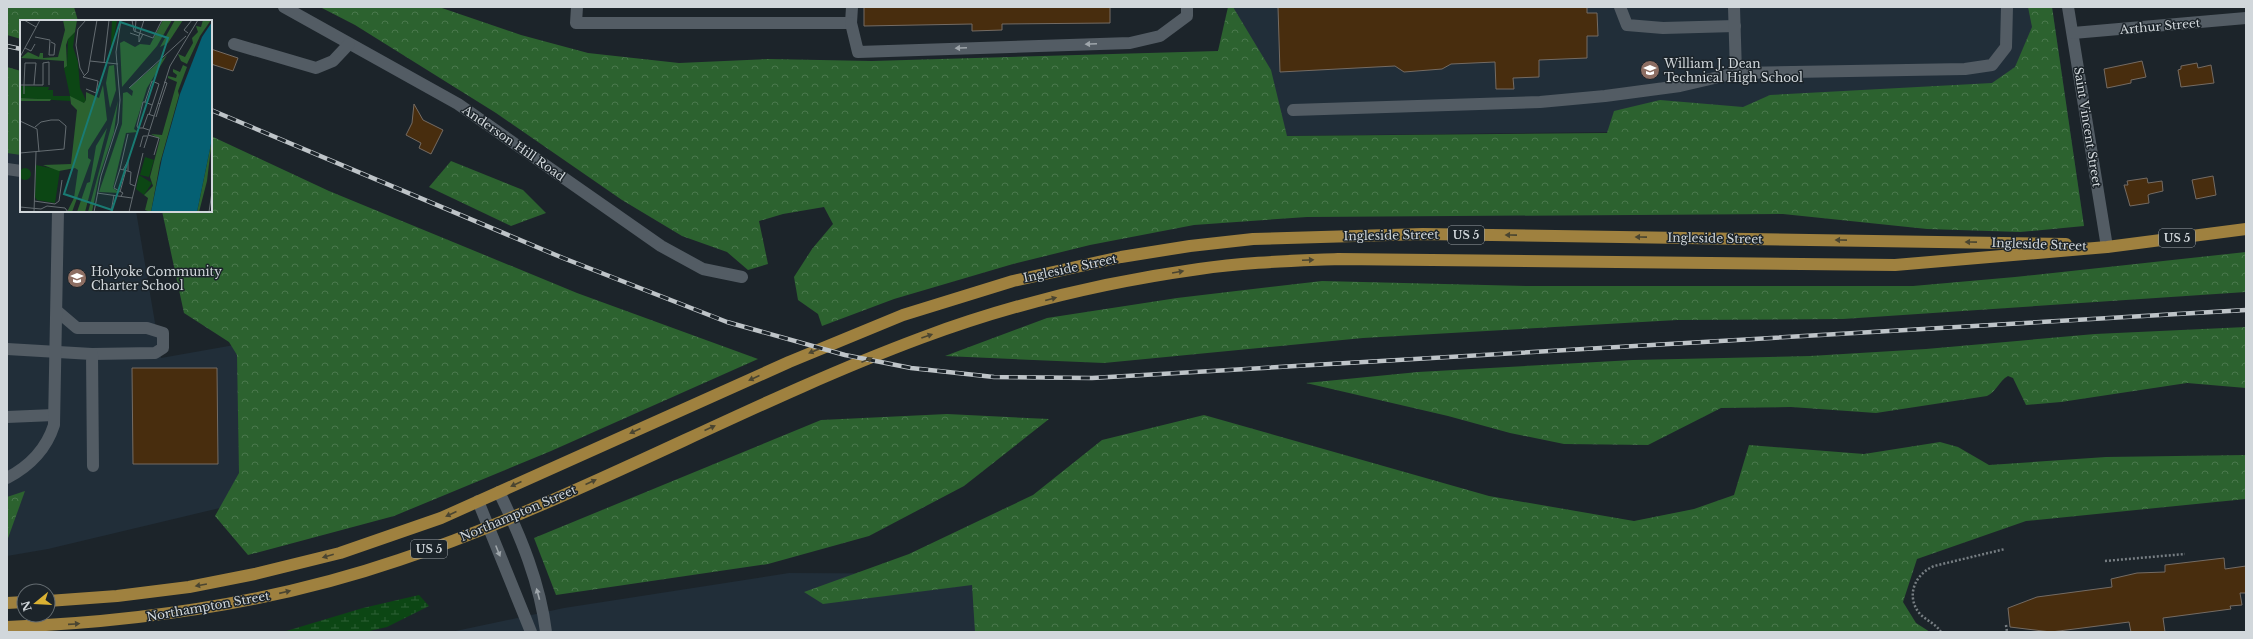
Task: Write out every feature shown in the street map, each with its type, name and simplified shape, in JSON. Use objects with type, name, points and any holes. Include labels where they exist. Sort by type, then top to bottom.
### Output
[{"type":"main road","name":"Ingleside Street","points":[[824,378],[923,337],[1057,298],[1131,281],[1198,269],[1264,262],[1354,259],[1895,264],[2107,247],[2246,229]]},
{"type":"main road","name":"Ingleside Street","points":[[789,362],[903,315],[1013,281],[1121,257],[1190,246],[1253,239],[1423,234],[2044,243],[2107,247]]},
{"type":"main road","name":"Northampton Street","points":[[56,600],[153,592],[222,581],[275,570],[340,553],[441,518],[789,362]]},
{"type":"main road","name":"Northampton Street","points":[[7,627],[133,618],[253,599],[365,571],[512,518],[824,378]]},
{"type":"street","name":"Anderson Hill Road","points":[[284,7],[458,104],[661,246],[703,269],[742,278]]},
{"type":"street","points":[[577,7],[576,23],[851,23]]},
{"type":"street","points":[[852,7],[851,23],[858,52],[1130,43],[1160,36],[1187,16],[1187,7]]},
{"type":"street","points":[[1620,7],[1627,25],[1663,28],[1735,26]]},
{"type":"street","points":[[1734,7],[1736,73]]},
{"type":"street","points":[[1293,110],[1547,102],[1680,86],[1736,73],[1965,69],[1992,65],[2006,47],[2007,7]]},
{"type":"street","name":"Saint Vincent Street","points":[[2068,7],[2107,247]]},
{"type":"street","name":"Arthur Street","points":[[2073,33],[2246,18]]},
{"type":"street","points":[[234,44],[316,68],[333,61],[350,44]]},
{"type":"street","points":[[7,169],[20,171]]},
{"type":"street","points":[[7,478],[25,467],[40,454],[52,432],[54,415],[54,352],[57,311],[58,212]]},
{"type":"street","points":[[7,350],[92,354],[154,353],[163,348],[163,333],[147,328],[77,328],[57,311]]},
{"type":"street","points":[[92,354],[93,466]]},
{"type":"street","points":[[7,417],[54,415]]},
{"type":"street","points":[[499,492],[512,518],[531,568],[546,632]]},
{"type":"street","points":[[478,501],[531,632]]},
{"type":"path","points":[[1941,632],[1919,612],[1913,600],[1914,586],[1921,574],[1938,564],[2005,549]]},
{"type":"path","points":[[2105,561],[2185,554]]},
{"type":"path","points":[[2006,625],[2007,632]]},
{"type":"shaded area","name":"William J. Dean Technical High School","points":[[1229,7],[2052,7],[2084,226],[1996,226],[1617,132],[1286,136]]},
{"type":"shaded area","name":"Holyoke Community Charter School","points":[[7,72],[20,76],[20,212],[136,212],[161,358],[240,344],[266,497],[48,549],[7,556]]},
{"type":"shaded area","points":[[789,573],[979,574],[991,632],[451,632],[564,608]]},
{"type":"green space","points":[[7,7],[74,7],[78,20],[20,20],[20,39],[7,35]]},
{"type":"green space","points":[[320,7],[439,7],[521,35],[588,53],[679,63],[768,59],[872,61],[1218,51],[1228,7],[1233,7],[1271,70],[1287,136],[1607,133],[1614,111],[1660,100],[1743,107],[1770,95],[1992,83],[2015,67],[2032,27],[2028,7],[2052,7],[2084,226],[2020,232],[1927,229],[1783,214],[1307,217],[1194,225],[1090,245],[1013,264],[894,299],[822,326],[818,314],[798,300],[794,277],[812,249],[833,224],[824,207],[783,214],[759,221],[768,264],[748,270],[727,252],[682,236],[622,200],[496,113],[355,25]]},
{"type":"green space","points":[[7,67],[20,71],[20,155],[7,153]]},
{"type":"green space","points":[[212,136],[329,191],[577,293],[758,359],[551,451],[394,516],[248,555],[215,516],[239,473],[237,355],[229,342],[184,313],[162,212],[212,212]]},
{"type":"green space","points":[[451,161],[523,190],[546,213],[511,226],[429,187]]},
{"type":"green space","points":[[2246,252],[2246,292],[1843,319],[1677,320],[1363,338],[1104,363],[945,356],[1047,318],[1177,298],[1322,281],[1526,286],[1913,286],[2015,277]]},
{"type":"green space","points":[[2246,327],[2246,388],[2187,383],[2061,402],[2026,405],[2013,378],[2008,376],[1987,396],[1876,413],[1791,407],[1721,408],[1648,445],[1564,444],[1510,433],[1448,416],[1306,383],[1418,372],[1633,360],[1810,356],[1926,349],[2095,334]]},
{"type":"green space","points":[[947,414],[1049,419],[964,486],[869,536],[768,564],[556,595],[534,538],[821,420]]},
{"type":"green space","points":[[1204,415],[1489,496],[1634,521],[1694,509],[1734,495],[1749,445],[1864,454],[1940,442],[1958,447],[1989,465],[2106,457],[2246,455],[2246,499],[2026,521],[1917,559],[1903,602],[1916,623],[1930,632],[975,632],[972,585],[823,604],[804,592],[909,554],[1033,495],[1102,440]]},
{"type":"green space","points":[[25,491],[7,541],[7,497]]},
{"type":"green space","points":[[419,595],[429,606],[387,627],[365,632],[283,632],[363,608]]},
{"type":"building","points":[[864,7],[1110,7],[1110,23],[1002,24],[1002,30],[972,31],[972,24],[864,26]]},
{"type":"building","points":[[1278,7],[1587,7],[1587,13],[1597,13],[1598,36],[1587,36],[1587,58],[1539,60],[1539,77],[1513,78],[1514,89],[1496,89],[1495,62],[1451,64],[1442,69],[1404,72],[1395,66],[1280,72]]},
{"type":"building","points":[[212,49],[238,58],[233,71],[212,64]]},
{"type":"building","points":[[2142,61],[2146,77],[2131,80],[2131,83],[2107,88],[2104,69]]},
{"type":"building","points":[[2197,63],[2198,68],[2211,65],[2214,83],[2181,87],[2178,70],[2181,69],[2181,66]]},
{"type":"building","points":[[414,104],[423,120],[443,130],[431,154],[419,148],[421,143],[406,135],[412,123]]},
{"type":"building","points":[[2213,176],[2216,195],[2196,199],[2192,180]]},
{"type":"building","points":[[2147,178],[2148,183],[2162,181],[2163,191],[2148,195],[2149,203],[2130,206],[2124,185],[2128,185],[2127,181]]},
{"type":"building","points":[[132,368],[217,368],[218,464],[133,464]]},
{"type":"building","points":[[2224,558],[2225,569],[2246,566],[2246,593],[2240,593],[2242,605],[2230,606],[2231,609],[2163,618],[2165,632],[2131,632],[2129,622],[2051,632],[2010,627],[2008,608],[2037,597],[2112,587],[2111,579],[2137,573],[2165,572],[2165,565]]},
{"type":"railway","points":[[7,46],[20,49]]},
{"type":"railway","points":[[212,110],[563,258],[727,322],[845,355],[911,368],[994,377],[1092,378],[2246,310]]},
{"type":"place","name":"William J. Dean Technical High School","points":[[1650,70]]},
{"type":"place","name":"Holyoke Community Charter School","points":[[77,278]]}]
